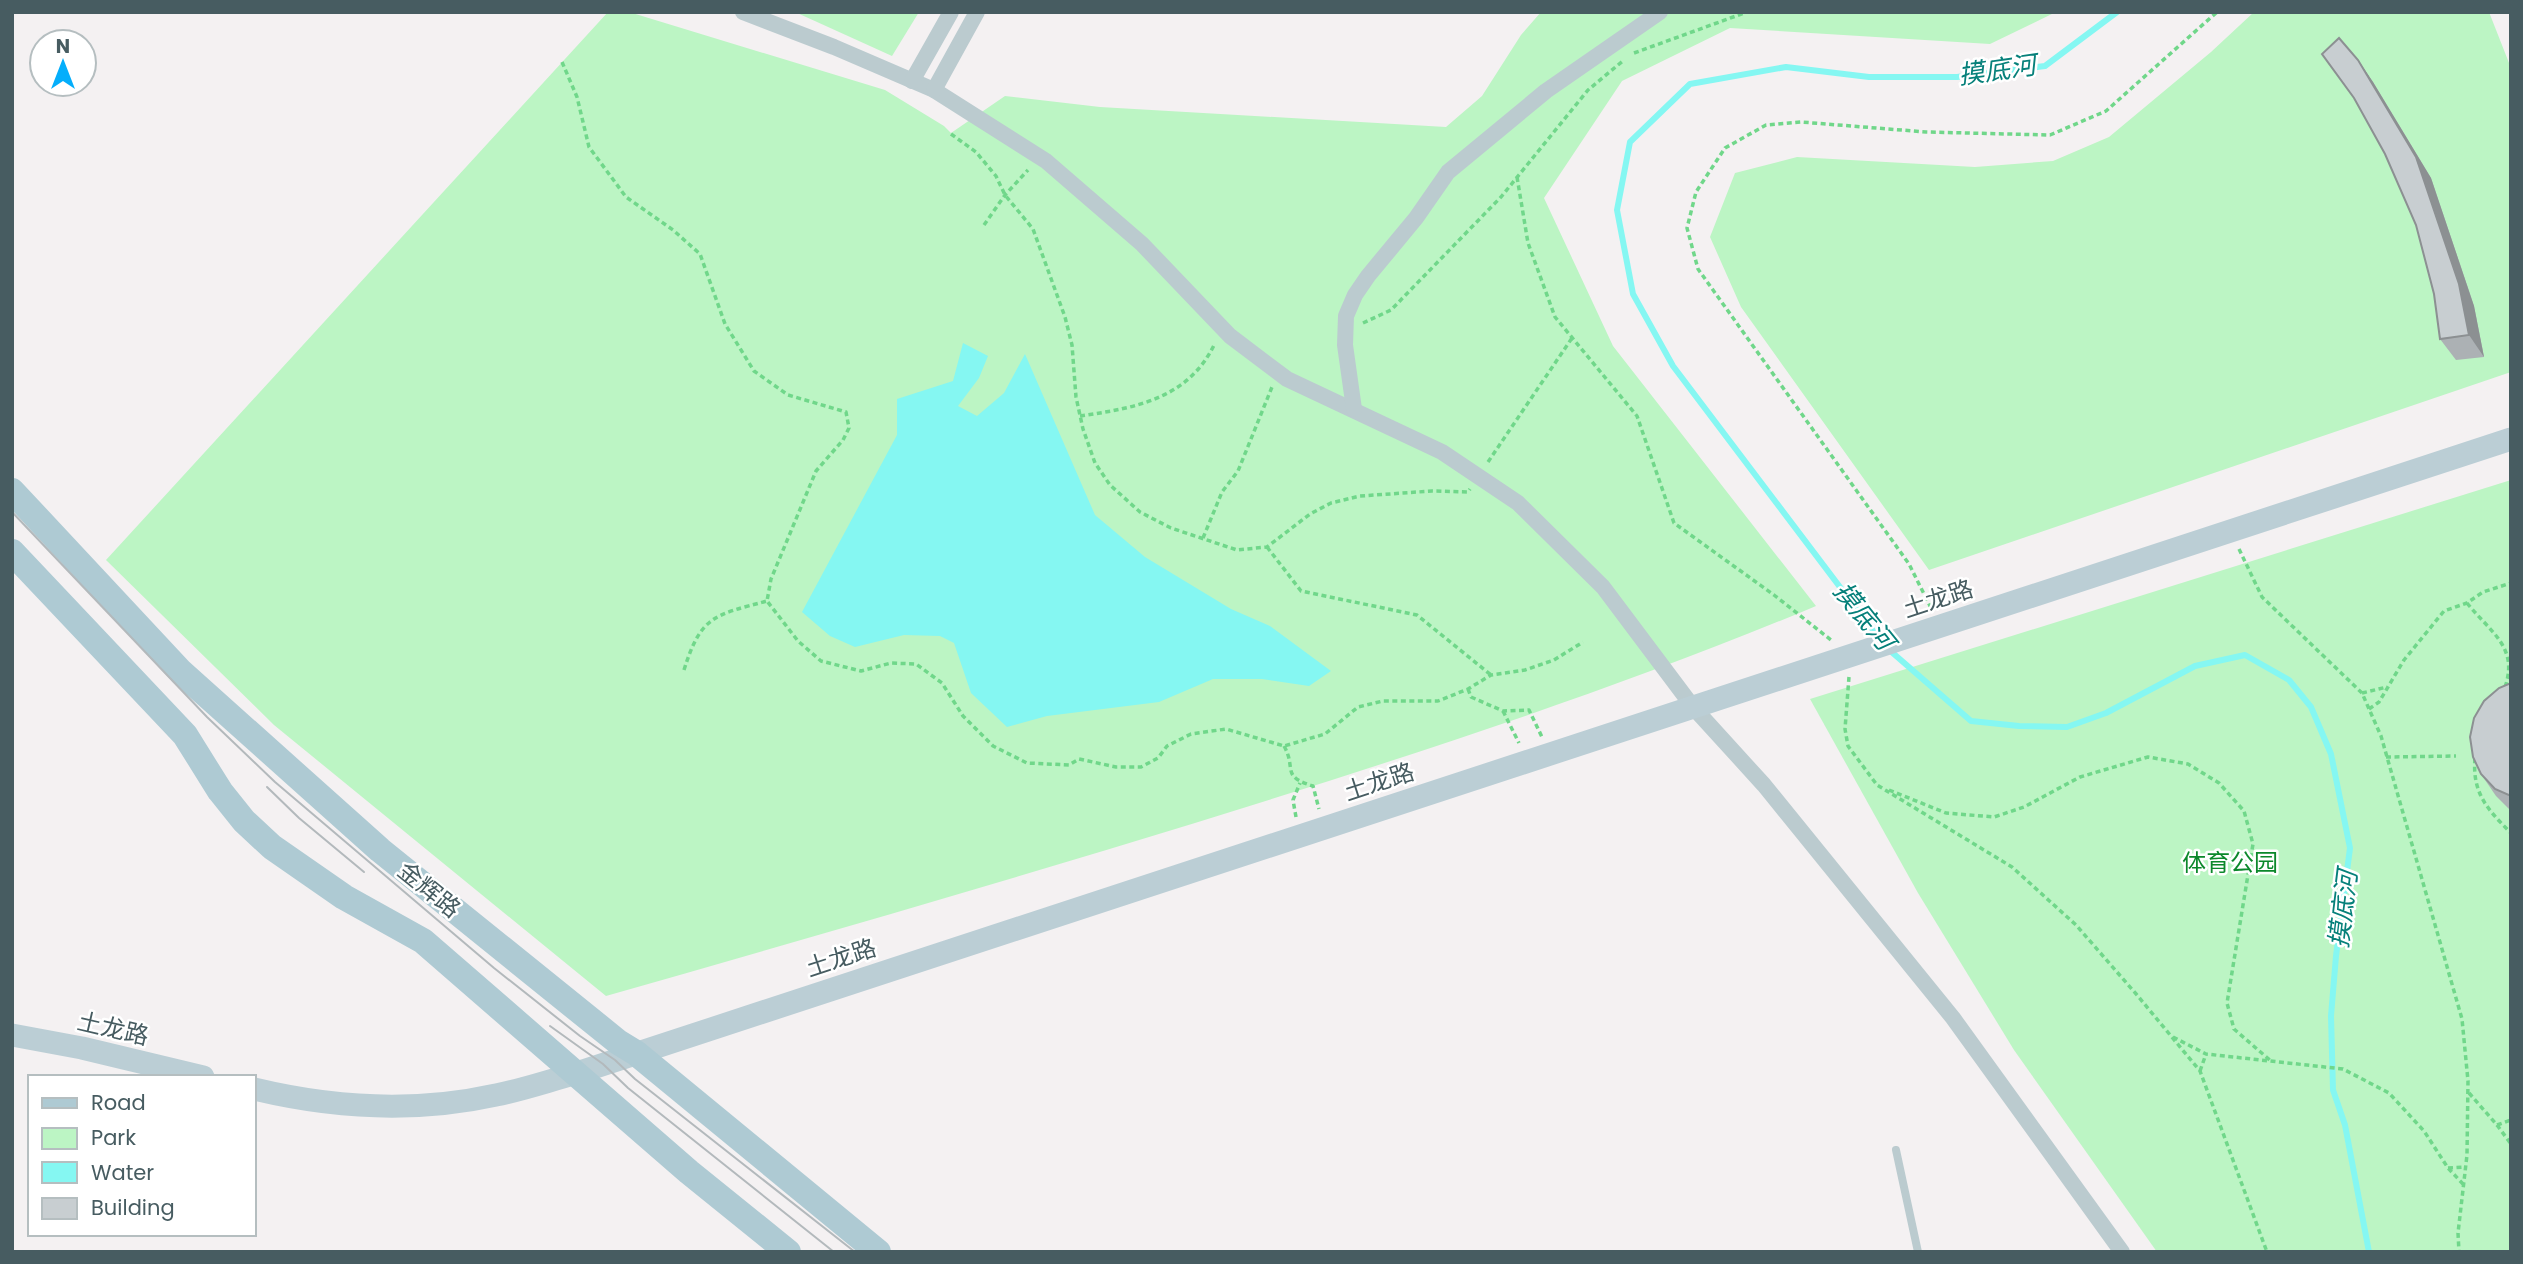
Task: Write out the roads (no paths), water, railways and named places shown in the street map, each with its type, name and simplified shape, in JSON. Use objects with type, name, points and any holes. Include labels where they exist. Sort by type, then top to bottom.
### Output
[{"type":"main road","name":"金辉路","points":[[12,491],[181,672],[380,850],[618,1042],[636,1053],[878,1252]]},
{"type":"main road","name":"金辉路","points":[[12,552],[184,735],[219,792],[244,821],[272,847],[344,897],[423,941],[689,1172],[788,1252]]},
{"type":"street","points":[[743,12],[934,89],[1039,157],[1142,244],[1222,328],[1287,379],[1442,452],[1518,503],[1603,587],[1693,707],[1764,785],[1953,1018],[2122,1252]]},
{"type":"street","points":[[912,81],[951,12]]},
{"type":"street","points":[[934,89],[977,12]]},
{"type":"street","points":[[1354,409],[1345,345],[1346,316],[1354,295],[1416,218],[1448,172],[1546,91],[1660,12]]},
{"type":"street","name":"土龙路","points":[[256,1089],[299,1100],[411,1107],[495,1096],[574,1074],[2511,439]]},
{"type":"street","name":"土龙路","points":[[12,1035],[82,1048],[195,1075]]},
{"type":"lane","points":[[1896,1150],[1917,1252]]},
{"type":"water","points":[[963,343],[988,356],[979,378],[958,406],[977,416],[1004,393],[1025,354],[1095,515],[1145,557],[1231,609],[1270,626],[1331,671],[1309,686],[1262,679],[1213,679],[1159,702],[1047,716],[1007,727],[971,693],[954,643],[940,636],[904,635],[855,647],[830,636],[802,612],[897,435],[897,399],[953,381]]},
{"type":"waterway","name":"摸底河","points":[[1880,640],[1673,366],[1633,294],[1617,210],[1630,142],[1690,84],[1786,67],[1869,77],[1957,77],[2045,66],[2117,12]]},
{"type":"waterway","name":"摸底河","points":[[1887,648],[1971,721],[2067,727],[2106,713],[2195,666],[2245,655],[2289,680],[2311,707],[2331,754],[2350,848],[2331,1016],[2333,1090],[2345,1125],[2369,1252]]},
{"type":"tram line","points":[[12,512],[207,717],[275,782],[494,968],[615,1060],[635,1079],[855,1252]]},
{"type":"tram line","points":[[267,787],[299,818],[364,872]]},
{"type":"tram line","points":[[550,1026],[603,1064],[628,1088],[834,1252]]},
{"type":"park label","name":"体育公园","points":[[2230,863]]}]
